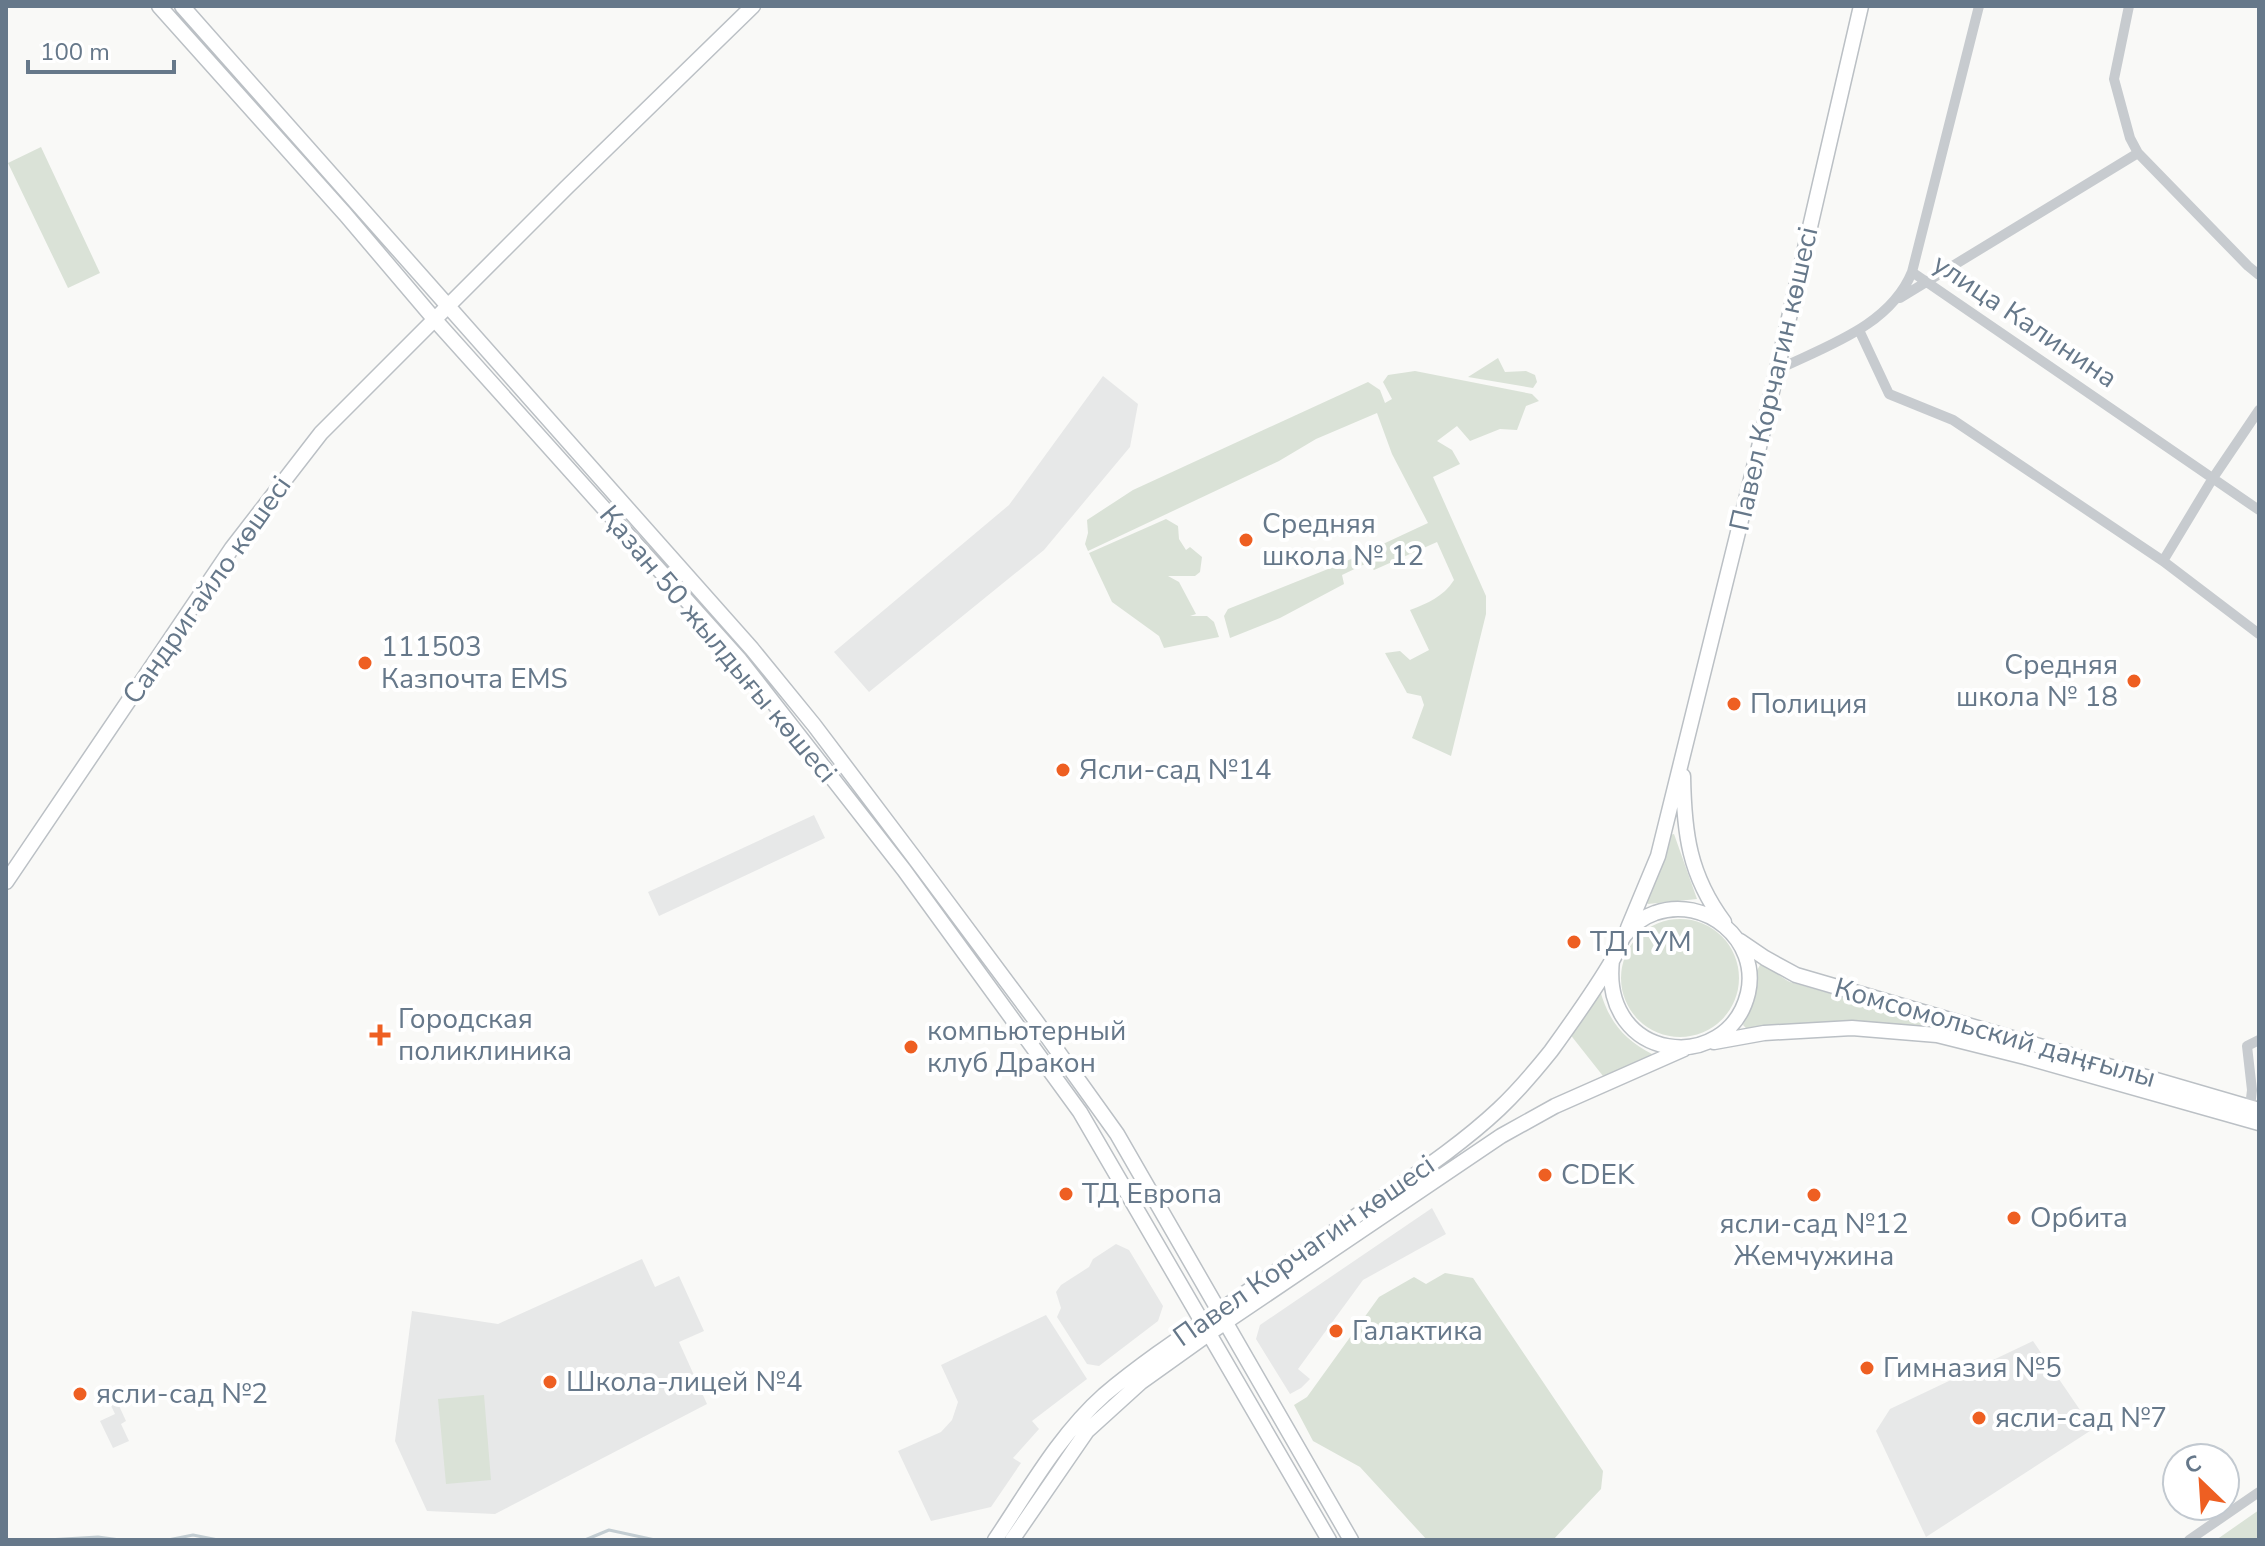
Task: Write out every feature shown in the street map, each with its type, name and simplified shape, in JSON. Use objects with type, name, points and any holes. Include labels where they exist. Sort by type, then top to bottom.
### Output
[{"type":"street","name":"Қазан 50 жылдығы көшесі","points":[[159,6],[505,371],[711,603],[814,725],[1117,1134],[1351,1540]]},
{"type":"street","name":"Қазан 50 жылдығы көшесі","points":[[182,6],[350,208],[435,320],[780,709],[904,870],[1080,1112],[1329,1540]]},
{"type":"street","points":[[447,308],[753,6]]},
{"type":"street","name":"Павел Корчагин көшесі","points":[[1623,937],[1658,856],[1777,370],[1861,6]]},
{"type":"street","name":"улица Калинина","points":[[1979,6],[1912,272],[2259,510]]},
{"type":"street","points":[[2129,6],[2114,79],[2130,138],[2138,153],[2259,275]]},
{"type":"street","points":[[1777,370],[1859,330],[1925,281],[2138,153]]},
{"type":"street","points":[[1899,298],[1912,272]]},
{"type":"street","name":"Сандригайло көшесі","points":[[6,882],[232,548],[289,472],[343,410],[447,308]]},
{"type":"street","points":[[1859,330],[1889,394],[1953,420],[2163,561],[2259,634]]},
{"type":"street","points":[[492,382],[505,371]]},
{"type":"street","points":[[2163,561],[2259,410]]},
{"type":"street","points":[[697,614],[711,603]]},
{"type":"street","name":"Павел Корчагин көшесі","points":[[1683,752],[1684,823],[1688,850],[1698,877],[1728,927]]},
{"type":"street","points":[[1673,909],[1702,913],[1728,927],[1746,956],[1749,974],[1748,992],[1732,1024],[1718,1036],[1696,1045],[1671,1047],[1652,1042],[1635,1031],[1622,1017],[1613,999],[1610,980],[1612,960],[1623,937],[1645,918],[1673,909]]},
{"type":"street","name":"Комсомольский даңғылы","points":[[1738,940],[1796,975],[2254,1115]]},
{"type":"street","name":"Павел Корчагин көшесі","points":[[1286,1273],[1496,1112],[1552,1050],[1612,960]]},
{"type":"street","points":[[1022,1032],[1036,1021]]},
{"type":"street","name":"Комсомольский даңғылы","points":[[1696,1045],[1764,1033],[1852,1028],[1937,1035],[2254,1115]]},
{"type":"street","points":[[2254,1115],[2247,1046],[2259,1040]]},
{"type":"street","name":"Павел Корчагин көшесі","points":[[995,1540],[1079,1421],[1104,1395],[1137,1378],[1286,1273],[1501,1136],[1618,1076],[1696,1045]]},
{"type":"street","name":"Павел Корчагин көшесі","points":[[1012,1540],[1087,1431],[1137,1378]]},
{"type":"street","points":[[2189,1540],[2259,1492]]},
{"type":"shaded area","points":[[41,147],[100,273],[68,288],[8,163]]},
{"type":"shaded area","points":[[1498,358],[1505,372],[1526,371],[1535,375],[1537,382],[1533,388],[1468,377]]},
{"type":"shaded area","points":[[1415,371],[1532,394],[1539,401],[1526,406],[1517,430],[1500,429],[1470,441],[1457,426],[1437,441],[1452,450],[1460,464],[1433,477],[1486,596],[1486,614],[1451,756],[1412,738],[1424,705],[1421,696],[1407,693],[1385,653],[1400,651],[1410,660],[1429,650],[1410,610],[1440,595],[1454,580],[1437,542],[1374,570],[1367,563],[1342,575],[1344,584],[1280,618],[1230,638],[1224,616],[1228,609],[1338,565],[1428,523],[1392,454],[1377,413],[1316,439],[1279,461],[1088,551],[1085,544],[1087,520],[1133,490],[1368,382],[1380,390],[1385,403],[1392,399],[1383,382],[1388,375]]},
{"type":"shaded area","points":[[1103,376],[1138,404],[1130,447],[1044,550],[869,692],[834,652],[1009,505]]},
{"type":"shaded area","points":[[1166,519],[1178,526],[1179,539],[1186,550],[1190,547],[1202,557],[1200,572],[1195,576],[1168,576],[1179,582],[1196,614],[1190,616],[1207,616],[1214,622],[1219,637],[1164,648],[1159,636],[1112,602],[1089,553]]},
{"type":"shaded area","points":[[814,815],[825,838],[659,916],[648,892]]},
{"type":"shaded area","points":[[1674,834],[1697,899],[1648,904],[1645,900],[1669,835]]},
{"type":"shaded area","points":[[1680,919],[1703,923],[1722,936],[1735,955],[1739,978],[1735,1001],[1722,1020],[1703,1033],[1680,1037],[1657,1033],[1638,1020],[1625,1001],[1621,978],[1625,955],[1638,936],[1657,923]]},
{"type":"shaded area","points":[[1760,965],[1790,982],[2037,1052],[2035,1056],[1962,1036],[1749,1031],[1743,1025],[1754,1001],[1755,974]]},
{"type":"shaded area","points":[[1600,990],[1618,1028],[1652,1054],[1603,1076],[1569,1033]]},
{"type":"shaded area","points":[[1432,1208],[1446,1234],[1363,1280],[1298,1369],[1310,1379],[1290,1394],[1256,1339],[1260,1325]]},
{"type":"shaded area","points":[[1116,1244],[1129,1250],[1163,1306],[1158,1321],[1099,1366],[1087,1364],[1057,1317],[1061,1308],[1056,1292],[1061,1285],[1089,1267],[1093,1259]]},
{"type":"shaded area","name":"Школа-лицей №4","points":[[642,1259],[655,1287],[679,1276],[704,1331],[679,1342],[707,1404],[495,1514],[427,1511],[395,1441],[412,1311],[498,1324]]},
{"type":"shaded area","points":[[1445,1273],[1473,1278],[1603,1471],[1601,1489],[1553,1540],[1427,1540],[1360,1467],[1313,1441],[1294,1405],[1307,1397],[1379,1297],[1414,1277],[1426,1284]]},
{"type":"shaded area","points":[[1046,1315],[1087,1379],[1032,1421],[1039,1429],[1013,1458],[1021,1463],[991,1507],[931,1521],[898,1451],[941,1432],[952,1420],[958,1402],[941,1365]]},
{"type":"shaded area","points":[[2033,1341],[2093,1429],[1926,1537],[1876,1431],[1890,1409]]},
{"type":"shaded area","points":[[110,1386],[126,1421],[121,1424],[129,1441],[113,1448],[100,1421],[115,1414],[103,1389]]},
{"type":"shaded area","points":[[484,1395],[491,1480],[446,1484],[438,1399]]},
{"type":"shaded area","points":[[2259,1510],[2259,1540],[2216,1540]]},
{"type":"waterway","points":[[585,1540],[609,1530],[655,1540]]},
{"type":"waterway","points":[[168,1540],[193,1535],[218,1540]]},
{"type":"waterway","points":[[47,1540],[98,1537],[120,1540]]},
{"type":"place","name":"Средняя школа № 12","points":[[1246,540]]},
{"type":"place","name":"111503 Казпочта EMS","points":[[365,663]]},
{"type":"place","name":"Средняя школа № 18","points":[[2134,681]]},
{"type":"place","name":"Полиция","points":[[1734,704]]},
{"type":"place","name":"Ясли-сад №14","points":[[1063,770]]},
{"type":"place","name":"ТД ГУМ","points":[[1574,942]]},
{"type":"place","name":"Городская поликлиника","points":[[380,1035]]},
{"type":"place","name":"компьютерный клуб Дракон","points":[[911,1047]]},
{"type":"place","name":"CDEK","points":[[1545,1175]]},
{"type":"place","name":"ТД Европа","points":[[1066,1194]]},
{"type":"place","name":"ясли-сад №12 Жемчужина","points":[[1814,1195]]},
{"type":"place","name":"Орбита","points":[[2014,1218]]},
{"type":"place","name":"Галактика","points":[[1336,1331]]},
{"type":"place","name":"Гимназия №5","points":[[1867,1368]]},
{"type":"place","name":"Школа-лицей №4","points":[[550,1382]]},
{"type":"place","name":"ясли-сад №2","points":[[80,1394]]},
{"type":"place","name":"ясли-сад №7","points":[[1979,1418]]}]
